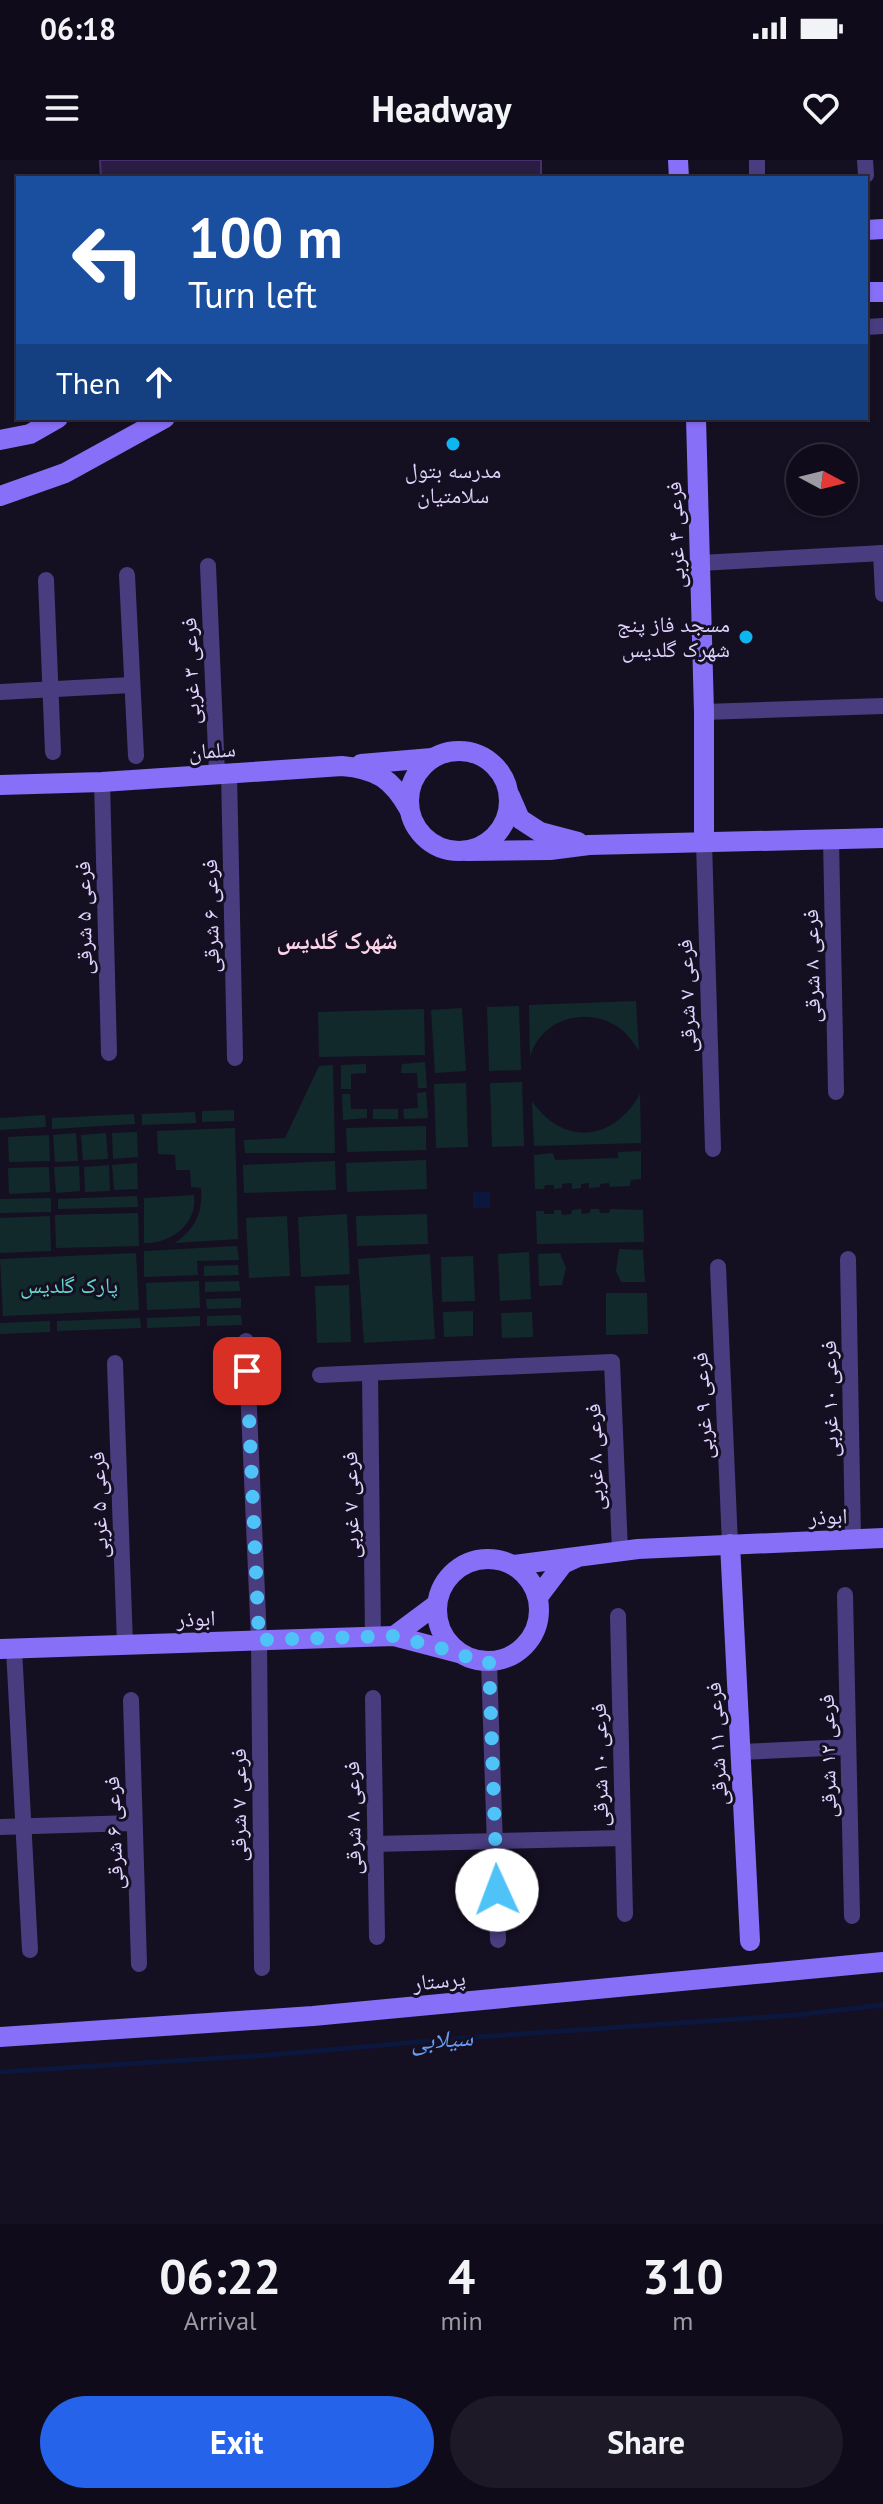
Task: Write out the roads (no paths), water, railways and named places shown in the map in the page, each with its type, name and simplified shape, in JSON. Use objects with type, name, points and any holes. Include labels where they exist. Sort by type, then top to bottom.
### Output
[{"type":"street","points":[[0,440],[30,434],[54,420]]},
{"type":"street","points":[[0,496],[65,473],[161,420]]},
{"type":"street","name":"فرعی ۴ غربی","points":[[696,420],[704,712],[704,842]]},
{"type":"street","points":[[700,563],[882,553],[883,594]]},
{"type":"street","name":"فرعی ۳ غربی","points":[[208,566],[223,774]]},
{"type":"street","points":[[127,575],[136,756]]},
{"type":"street","points":[[46,580],[53,752]]},
{"type":"street","points":[[0,692],[131,685]]},
{"type":"street","points":[[704,712],[883,706]]},
{"type":"street","points":[[589,845],[540,832],[520,819],[503,777],[493,764],[480,755],[447,751],[421,767],[413,780],[409,809],[414,824],[423,837],[451,851],[883,838]]},
{"type":"street","points":[[342,766],[432,758]]},
{"type":"street","name":"سلمان","points":[[0,785],[102,782],[342,766],[363,768],[383,776],[398,791],[409,809]]},
{"type":"street","name":"فرعی ۶ شرقی","points":[[223,774],[235,1058]]},
{"type":"street","name":"فرعی ۵ شرقی","points":[[102,782],[109,1053]]},
{"type":"street","points":[[467,851],[482,846],[504,824],[509,809],[508,793]]},
{"type":"street","name":"فرعی ۸ شرقی","points":[[831,839],[836,1092]]},
{"type":"street","name":"فرعی ۷ شرقی","points":[[704,842],[713,1149]]},
{"type":"street","name":"فرعی ۱۰ غربی","points":[[848,1259],[853,1539]]},
{"type":"street","name":"فرعی ۹ غربی","points":[[718,1267],[730,1544]]},
{"type":"street","name":"فرعی ۷ شرقی","points":[[246,1341],[259,1640],[262,1968]]},
{"type":"street","name":"فرعی ۸ غربی","points":[[370,1373],[612,1362],[620,1551]]},
{"type":"street","name":"فرعی ۵ غربی","points":[[115,1363],[125,1645]]},
{"type":"street","points":[[320,1375],[370,1373]]},
{"type":"street","name":"فرعی ۷ غربی","points":[[370,1373],[373,1637]]},
{"type":"street","name":"ابوذر","points":[[514,1565],[620,1551],[883,1538]]},
{"type":"street","name":"فرعی ۱۱ شرقی","points":[[730,1544],[750,1941]]},
{"type":"street","points":[[538,1597],[563,1564],[583,1555]]},
{"type":"street","points":[[481,1559],[498,1559],[514,1565],[533,1584],[538,1597],[540,1612],[530,1642],[504,1660],[473,1660],[459,1653],[449,1644],[437,1618],[442,1587],[465,1564],[481,1559]]},
{"type":"street","name":"فرعی ۱۲ شرقی","points":[[845,1595],[852,1916]]},
{"type":"street","points":[[394,1636],[437,1604]]},
{"type":"street","name":"فرعی ۱۰ شرقی","points":[[618,1616],[625,1914]]},
{"type":"street","name":"ابوذر","points":[[7,1649],[394,1636],[459,1653]]},
{"type":"street","points":[[7,1649],[24,1826],[30,1950]]},
{"type":"street","points":[[489,1662],[498,1940]]},
{"type":"street","name":"فرعی ۸ شرقی","points":[[373,1698],[377,1937]]},
{"type":"street","name":"فرعی ۶ شرقی","points":[[131,1700],[139,1964]]},
{"type":"street","points":[[740,1752],[848,1747]]},
{"type":"street","points":[[0,1827],[134,1823]]},
{"type":"street","points":[[374,1844],[623,1838]]},
{"type":"street","name":"پرستار","points":[[0,2037],[313,2016],[883,1962]]},
{"type":"water","points":[[473,1192],[490,1192],[490,1208],[473,1208]]},
{"type":"waterway","name":"سیلابی","points":[[0,2072],[269,2055],[796,2015],[883,2005]]},
{"type":"place","name":"مدرسه بتول سلامتیان","points":[[453,444]]},
{"type":"place","name":"مسجد فاز پنج شهرک گلدیس","points":[[746,637]]},
{"type":"district","name":"شهرک گلدیس","points":[[337,940]]},
{"type":"park label","name":"پارک گلدیس","points":[[69,1285]]}]
